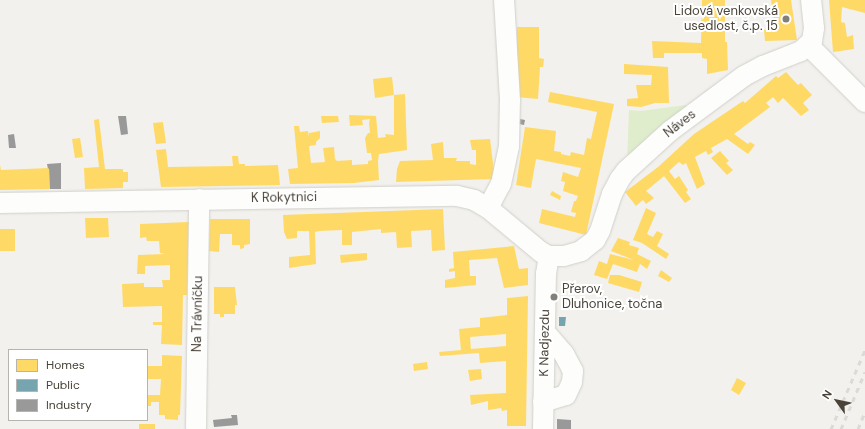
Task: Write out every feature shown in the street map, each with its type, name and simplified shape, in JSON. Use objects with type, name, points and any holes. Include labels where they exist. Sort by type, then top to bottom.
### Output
[{"type":"street","points":[[488,208],[500,184],[506,164],[509,146],[510,100],[504,0]]},
{"type":"street","points":[[811,0],[814,28],[812,41],[808,46],[865,102]]},
{"type":"street","name":"Náves","points":[[549,256],[572,254],[588,247],[595,240],[600,231],[612,194],[620,179],[626,171],[670,131],[749,73],[801,51],[808,46]]},
{"type":"street","name":"K Rokytnici","points":[[0,203],[444,195],[466,198],[488,208],[538,250],[549,256]]},
{"type":"street","name":"Na Trávníčku","points":[[196,428],[200,199]]},
{"type":"street","name":"K Nadjezdu","points":[[543,429],[546,274],[549,256]]},
{"type":"street","points":[[543,402],[566,395],[572,382],[573,371],[564,354],[545,332]]},
{"type":"green space","points":[[686,105],[685,108],[627,162],[629,110],[641,111]]},
{"type":"building: Homes","points":[[702,0],[725,0],[725,42],[727,42],[728,70],[707,74],[707,59],[702,58],[702,53],[664,53],[664,58],[653,58],[652,41],[701,43]]},
{"type":"building: Homes","points":[[771,0],[791,0],[797,40],[765,41],[764,30],[775,29]]},
{"type":"building: Homes","points":[[829,0],[865,0],[865,13],[842,7],[841,22],[845,23],[847,37],[853,35],[854,49],[833,52]]},
{"type":"building: Homes","points":[[517,27],[539,27],[539,58],[544,59],[543,67],[540,67],[538,99],[516,97]]},
{"type":"building: Homes","points":[[624,64],[668,67],[669,103],[655,103],[641,107],[627,106],[627,99],[638,98],[636,85],[651,85],[652,75],[624,74]]},
{"type":"building: Homes","points":[[786,72],[798,85],[801,83],[812,95],[803,103],[809,110],[801,116],[783,98],[778,103],[773,97],[766,103],[770,107],[734,134],[748,144],[750,142],[755,145],[748,154],[727,139],[711,148],[713,152],[708,155],[706,151],[695,157],[705,184],[697,189],[686,163],[683,165],[679,162],[669,171],[675,179],[679,176],[688,190],[686,192],[691,199],[685,203],[664,176],[646,191],[654,198],[646,204],[643,200],[636,206],[625,192],[658,167],[694,134],[743,101],[745,103],[776,76],[778,78]]},
{"type":"building: Homes","points":[[392,77],[394,95],[375,98],[373,79]]},
{"type":"building: Homes","points":[[550,92],[614,104],[586,235],[539,223],[542,209],[575,217],[576,213],[571,212],[574,201],[576,201],[578,196],[563,191],[565,182],[561,181],[563,172],[578,177],[581,168],[536,159],[531,188],[516,185],[525,127],[556,131],[554,151],[570,156],[571,152],[584,155],[587,138],[591,139],[597,112],[548,102]]},
{"type":"building: Homes","points":[[405,94],[407,150],[379,154],[379,180],[354,183],[290,184],[288,169],[298,168],[294,126],[299,126],[300,132],[308,131],[309,137],[309,133],[320,131],[320,138],[316,142],[316,145],[309,146],[311,163],[325,162],[323,148],[334,147],[335,159],[337,161],[352,160],[352,165],[368,164],[368,161],[372,160],[371,153],[367,153],[365,138],[368,133],[370,133],[370,119],[362,120],[363,125],[350,126],[349,115],[376,116],[378,138],[386,137],[385,134],[394,135],[394,95]]},
{"type":"building: Homes","points":[[321,116],[338,116],[339,122],[322,123]]},
{"type":"building: Homes","points":[[99,119],[105,169],[123,169],[123,172],[128,172],[128,182],[123,182],[123,188],[85,189],[84,168],[99,167],[94,120]]},
{"type":"building: Homes","points":[[163,122],[166,143],[156,144],[153,123]]},
{"type":"building: Homes","points":[[80,138],[83,157],[75,158],[72,139]]},
{"type":"building: Homes","points":[[490,139],[495,179],[396,182],[397,169],[400,161],[433,160],[431,144],[443,142],[444,158],[457,158],[456,161],[470,161],[470,164],[476,165],[476,150],[472,150],[470,140]]},
{"type":"building: Homes","points":[[166,149],[168,167],[233,166],[232,156],[238,156],[239,164],[245,164],[245,166],[278,165],[280,185],[161,187],[156,150]]},
{"type":"building: Homes","points":[[720,151],[729,161],[726,163],[733,170],[727,175],[711,158]]},
{"type":"building: Homes","points":[[0,165],[1,170],[49,168],[50,189],[0,190]]},
{"type":"building: Homes","points":[[552,191],[561,196],[560,200],[550,195]]},
{"type":"building: Homes","points":[[646,208],[656,213],[647,234],[653,237],[657,231],[663,234],[657,246],[669,254],[666,259],[642,243],[633,240]]},
{"type":"building: Homes","points":[[443,209],[445,250],[432,251],[431,230],[411,231],[412,247],[397,248],[396,232],[381,233],[381,229],[352,232],[352,245],[342,245],[342,230],[319,231],[315,232],[316,264],[289,268],[289,257],[310,255],[309,231],[297,231],[297,238],[287,239],[284,232],[283,215]]},
{"type":"building: Homes","points":[[85,218],[108,218],[109,237],[86,238]]},
{"type":"building: Homes","points":[[210,219],[250,219],[250,244],[244,245],[244,248],[240,249],[240,245],[232,245],[232,234],[220,234],[219,252],[209,251]]},
{"type":"building: Homes","points":[[189,222],[187,295],[183,295],[182,345],[161,344],[162,325],[153,325],[153,322],[162,322],[162,306],[123,307],[122,284],[144,283],[144,287],[163,287],[162,280],[170,280],[170,265],[145,266],[145,274],[137,274],[138,255],[165,254],[160,253],[159,241],[147,241],[146,237],[140,238],[140,224]]},
{"type":"building: Homes","points":[[0,229],[15,229],[15,251],[0,251]]},
{"type":"building: Homes","points":[[618,238],[630,242],[629,245],[639,248],[637,254],[651,261],[647,269],[640,264],[637,272],[613,264],[607,279],[594,275],[599,261],[607,264],[610,254],[634,260],[611,251]]},
{"type":"building: Homes","points":[[514,246],[519,269],[528,268],[528,285],[504,288],[497,258],[469,260],[470,276],[476,276],[476,285],[445,288],[445,280],[455,278],[455,271],[449,272],[449,269],[454,268],[453,252]]},
{"type":"building: Homes","points":[[367,253],[367,260],[341,263],[340,255]]},
{"type":"building: Homes","points":[[661,270],[672,278],[669,282],[658,276]]},
{"type":"building: Homes","points":[[610,275],[619,275],[642,282],[639,292],[608,283]]},
{"type":"building: Homes","points":[[214,287],[235,287],[237,305],[235,305],[235,314],[224,314],[224,317],[220,317],[220,314],[214,314]]},
{"type":"building: Homes","points":[[528,296],[526,426],[507,426],[507,410],[502,411],[501,408],[488,410],[488,401],[471,405],[470,395],[506,393],[506,361],[480,363],[479,353],[440,356],[439,352],[461,350],[459,329],[480,327],[480,318],[507,315],[507,298]],"holes":[[[506,334],[506,346],[471,349],[470,337]]]},
{"type":"building: Homes","points":[[162,355],[182,356],[180,415],[178,415],[178,420],[165,419],[165,415],[159,415],[159,402],[151,402],[151,406],[148,406],[148,395],[160,395],[161,379],[148,379],[148,366],[162,366]]},
{"type":"building: Homes","points":[[427,362],[428,369],[414,371],[413,364]]},
{"type":"building: Homes","points":[[481,369],[482,379],[470,381],[468,370]]},
{"type":"building: Homes","points":[[737,378],[746,383],[739,395],[731,390]]},
{"type":"building: Homes","points":[[139,424],[155,424],[155,429],[139,429]]},
{"type":"building: Public","points":[[559,317],[566,317],[565,326],[559,326]]},
{"type":"building: Industry","points":[[118,116],[126,116],[128,134],[121,135]]},
{"type":"building: Industry","points":[[520,119],[525,120],[524,125],[519,124]]},
{"type":"building: Industry","points":[[14,134],[16,148],[9,148],[8,135]]},
{"type":"building: Industry","points":[[61,163],[61,189],[50,189],[49,168],[48,169],[47,164]]},
{"type":"building: Industry","points":[[231,415],[237,415],[238,425],[214,427],[213,420],[232,418]]},
{"type":"building: Industry","points":[[557,419],[571,420],[571,429],[557,429]]},
{"type":"railway","points":[[831,429],[865,350]]},
{"type":"railway","points":[[841,429],[865,372]]},
{"type":"railway","points":[[858,429],[865,412]]},
{"type":"place","name":"Lidová venkovská usedlost, č.p. 15","points":[[786,19]]},
{"type":"place","name":"Přerov, Dluhonice, točna","points":[[554,297]]}]
